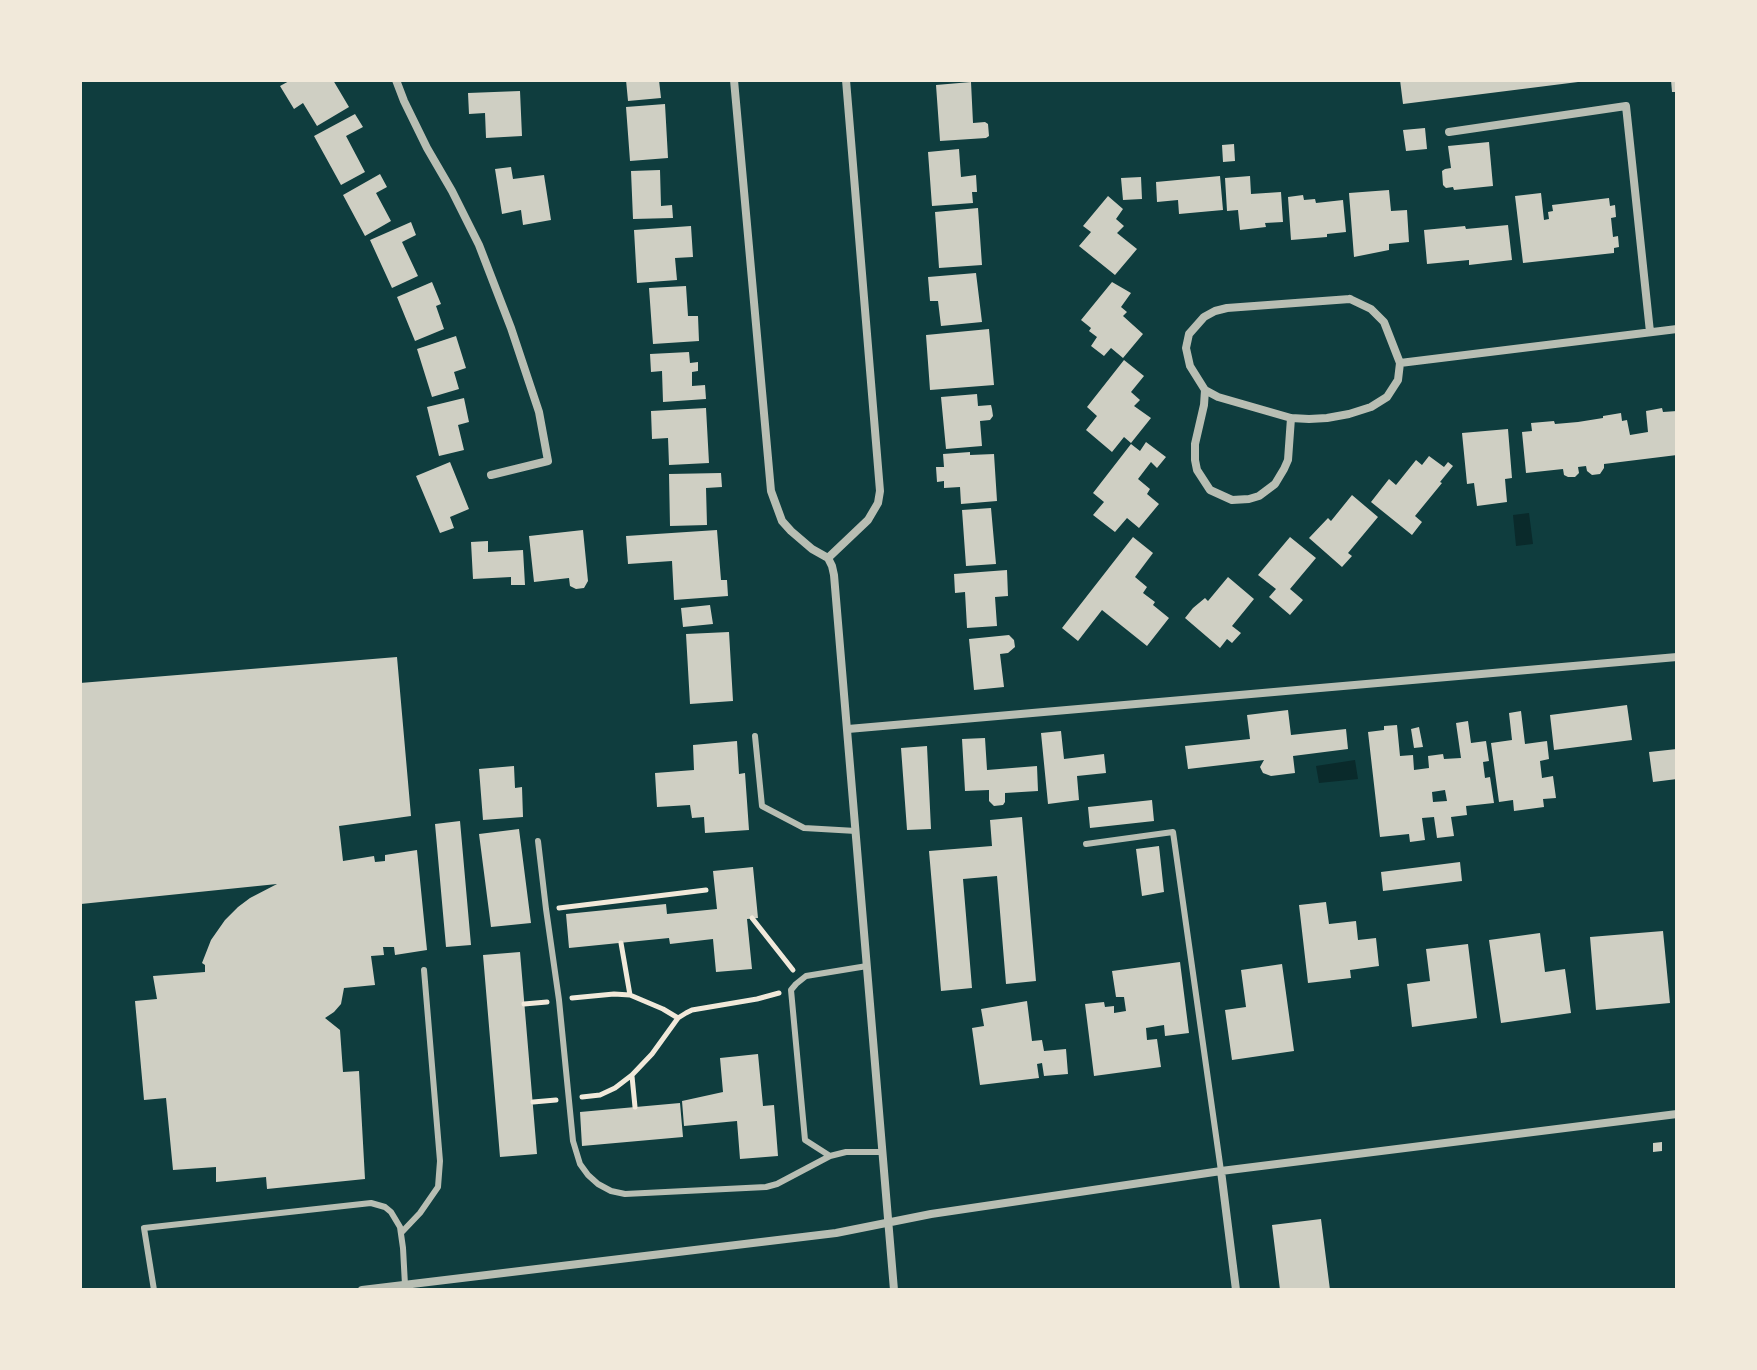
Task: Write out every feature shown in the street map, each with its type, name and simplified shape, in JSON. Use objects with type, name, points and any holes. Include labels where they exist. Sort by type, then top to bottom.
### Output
[{"type":"street","points":[[396,80],[427,148],[479,245],[539,412],[548,461],[491,475]]},
{"type":"street","points":[[734,80],[771,491],[778,514],[791,531],[828,558],[834,575],[894,1290]]},
{"type":"street","points":[[828,558],[868,520],[878,503],[880,491],[846,80]]},
{"type":"street","points":[[1449,132],[1626,106],[1650,332]]},
{"type":"street","points":[[1350,299],[1371,309],[1384,322],[1400,363],[1398,380],[1387,397],[1371,407],[1327,418],[1291,418],[1233,402],[1205,390],[1190,366],[1187,341],[1189,334],[1204,317],[1215,311],[1350,299]]},
{"type":"street","points":[[1400,363],[1677,329]]},
{"type":"street","points":[[1205,390],[1195,444],[1197,470],[1210,490],[1232,500],[1259,496],[1279,478],[1288,460],[1291,418]]},
{"type":"street","points":[[848,729],[1677,657]]},
{"type":"street","points":[[362,1290],[836,1233],[931,1214],[1221,1171],[1677,1114]]},
{"type":"street","points":[[1221,1171],[1236,1290]]},
{"type":"lane","points":[[755,736],[762,806],[804,828],[856,831]]},
{"type":"lane","points":[[1086,844],[1173,832],[1221,1171]]},
{"type":"lane","points":[[538,841],[559,1000],[573,1141],[580,1164],[588,1175],[611,1191],[625,1194],[766,1187],[830,1156],[846,1152],[882,1152]]},
{"type":"lane","points":[[830,1156],[805,1140],[791,990],[806,976],[867,966]]},
{"type":"lane","points":[[401,1233],[438,1187],[440,1161],[424,970]]},
{"type":"lane","points":[[154,1290],[144,1228],[371,1203],[391,1212],[401,1233],[405,1285]]},
{"type":"path","points":[[546,909],[706,890]]},
{"type":"path","points":[[752,918],[801,980]]},
{"type":"path","points":[[621,943],[630,995]]},
{"type":"path","points":[[533,1102],[600,1095],[615,1088],[652,1054],[678,1018],[692,1010],[791,990]]},
{"type":"path","points":[[524,1004],[591,995],[630,995],[678,1018]]},
{"type":"path","points":[[632,1075],[635,1107]]},
{"type":"water","points":[[1529,513],[1533,544],[1516,546],[1513,515]]},
{"type":"water","points":[[1355,760],[1358,779],[1319,783],[1316,766]]},
{"type":"building","points":[[291,80],[333,80],[349,107],[317,126],[303,103],[294,109],[280,86]]},
{"type":"building","points":[[626,80],[659,80],[661,98],[628,101]]},
{"type":"building","points":[[1400,80],[1577,80],[1578,82],[1403,104]]},
{"type":"building","points":[[1671,80],[1677,80],[1677,92],[1672,92]]},
{"type":"building","points":[[971,82],[973,123],[988,124],[989,136],[940,141],[936,85]]},
{"type":"building","points":[[520,91],[522,136],[486,138],[485,113],[469,114],[468,93]]},
{"type":"building","points":[[665,104],[668,158],[630,161],[626,107]]},
{"type":"building","points":[[355,114],[363,127],[346,136],[365,172],[341,185],[314,136]]},
{"type":"building","points":[[1425,128],[1427,149],[1406,151],[1403,130]]},
{"type":"building","points":[[1489,142],[1493,186],[1454,190],[1443,185],[1442,171],[1451,168],[1448,146]]},
{"type":"building","points":[[1234,144],[1235,161],[1223,162],[1222,145]]},
{"type":"building","points":[[959,149],[961,177],[976,175],[977,192],[972,192],[973,203],[932,206],[928,152]]},
{"type":"building","points":[[511,167],[513,179],[544,175],[551,220],[523,225],[521,210],[502,214],[495,169]]},
{"type":"building","points":[[660,170],[661,206],[672,205],[673,218],[633,219],[631,171]]},
{"type":"building","points":[[380,174],[387,187],[376,193],[391,221],[365,236],[343,195]]},
{"type":"building","points":[[1220,176],[1223,210],[1179,214],[1178,200],[1157,202],[1156,182]]},
{"type":"building","points":[[1250,176],[1251,194],[1281,192],[1283,222],[1240,230],[1238,210],[1227,211],[1225,178]]},
{"type":"building","points":[[1141,177],[1142,199],[1123,200],[1121,178]]},
{"type":"building","points":[[1389,190],[1391,211],[1407,210],[1409,242],[1389,244],[1389,250],[1354,257],[1349,193]]},
{"type":"building","points":[[1541,193],[1544,220],[1549,219],[1548,212],[1553,211],[1552,205],[1609,198],[1610,206],[1615,205],[1616,217],[1611,218],[1613,237],[1618,236],[1619,247],[1614,248],[1614,253],[1523,263],[1515,196]]},
{"type":"building","points":[[1303,195],[1304,200],[1315,199],[1316,203],[1343,200],[1346,232],[1291,240],[1288,197]]},
{"type":"building","points":[[1108,196],[1123,209],[1116,219],[1124,226],[1117,233],[1137,249],[1115,275],[1079,246],[1091,232],[1083,226]]},
{"type":"building","points":[[978,208],[982,265],[939,268],[935,212]]},
{"type":"building","points":[[411,222],[416,235],[402,242],[418,276],[392,288],[370,240]]},
{"type":"building","points":[[1508,225],[1512,260],[1469,265],[1469,260],[1427,264],[1424,230]]},
{"type":"building","points":[[691,226],[693,257],[675,258],[677,280],[637,283],[634,230]]},
{"type":"building","points":[[976,273],[982,322],[941,326],[938,301],[930,301],[928,277]]},
{"type":"building","points":[[432,282],[441,304],[436,306],[444,329],[415,341],[397,297]]},
{"type":"building","points":[[1112,282],[1131,293],[1121,307],[1127,312],[1123,316],[1143,334],[1123,358],[1111,348],[1104,356],[1091,346],[1097,337],[1081,320]]},
{"type":"building","points":[[686,286],[688,316],[698,316],[699,341],[653,344],[649,288]]},
{"type":"building","points":[[989,329],[994,385],[930,390],[926,335]]},
{"type":"building","points":[[456,336],[466,368],[454,372],[459,389],[432,397],[417,349]]},
{"type":"building","points":[[689,352],[690,363],[698,362],[698,371],[692,372],[692,386],[705,385],[706,399],[663,402],[662,371],[651,372],[650,354]]},
{"type":"building","points":[[1124,360],[1144,376],[1131,392],[1140,400],[1134,406],[1151,418],[1131,443],[1124,437],[1112,452],[1086,430],[1097,416],[1087,407]]},
{"type":"building","points":[[977,394],[978,406],[991,405],[993,416],[990,420],[980,421],[982,446],[946,449],[941,397]]},
{"type":"building","points":[[464,398],[469,422],[458,425],[464,450],[439,456],[427,407]]},
{"type":"building","points":[[706,408],[709,463],[669,465],[668,438],[652,439],[651,411]]},
{"type":"building","points":[[1662,408],[1663,412],[1677,411],[1677,455],[1604,464],[1600,474],[1592,475],[1586,466],[1578,467],[1579,473],[1575,477],[1564,475],[1563,469],[1526,473],[1522,432],[1532,431],[1531,423],[1578,422],[1621,413],[1622,421],[1627,420],[1630,435],[1648,432],[1646,411]]},
{"type":"building","points":[[1508,429],[1512,478],[1505,479],[1507,502],[1477,506],[1474,483],[1467,484],[1462,433]]},
{"type":"building","points":[[1146,442],[1166,457],[1157,468],[1151,462],[1138,479],[1150,489],[1147,494],[1159,504],[1139,528],[1127,518],[1115,532],[1093,515],[1104,502],[1093,493],[1131,444],[1140,451]]},
{"type":"building","points":[[970,452],[970,455],[994,454],[997,501],[961,504],[960,487],[944,488],[944,481],[937,482],[936,467],[944,467],[943,454]]},
{"type":"building","points":[[1429,456],[1444,467],[1448,462],[1453,466],[1415,516],[1422,522],[1412,535],[1371,502],[1389,479],[1396,485],[1416,460],[1422,465]]},
{"type":"building","points":[[450,462],[469,509],[450,517],[454,528],[440,533],[416,476]]},
{"type":"building","points":[[721,473],[722,487],[706,488],[707,525],[670,526],[669,474]]},
{"type":"building","points":[[1352,495],[1378,517],[1348,553],[1352,556],[1342,567],[1309,538],[1328,518],[1331,521]]},
{"type":"building","points":[[991,508],[996,564],[966,566],[962,510]]},
{"type":"building","points":[[583,530],[588,581],[584,588],[570,586],[569,578],[534,582],[529,536]]},
{"type":"building","points":[[717,530],[721,580],[727,580],[728,596],[674,600],[672,561],[628,564],[626,536]]},
{"type":"building","points":[[1133,537],[1153,553],[1135,577],[1147,587],[1143,593],[1169,618],[1147,646],[1102,610],[1078,641],[1062,628]]},
{"type":"building","points":[[1290,537],[1316,558],[1290,589],[1303,600],[1290,615],[1269,597],[1276,589],[1258,575]]},
{"type":"building","points":[[488,541],[488,552],[523,550],[525,585],[511,585],[511,577],[473,579],[471,542]]},
{"type":"building","points":[[1007,570],[1008,596],[995,597],[997,626],[967,628],[965,592],[955,593],[954,574]]},
{"type":"building","points":[[1228,577],[1254,599],[1232,626],[1241,633],[1232,643],[1227,639],[1220,648],[1185,618],[1205,598],[1208,601]]},
{"type":"building","points":[[710,605],[713,624],[683,627],[681,608]]},
{"type":"building","points":[[729,632],[733,701],[690,704],[686,634]]},
{"type":"building","points":[[1009,635],[1015,647],[1008,653],[1000,654],[1004,687],[974,690],[969,639]]},
{"type":"building","points":[[397,657],[411,816],[339,826],[343,861],[374,856],[375,862],[385,861],[385,855],[417,850],[427,950],[395,955],[394,947],[383,947],[384,955],[371,956],[375,985],[344,988],[341,1004],[325,1018],[340,1030],[343,1072],[359,1071],[365,1179],[267,1189],[266,1177],[216,1182],[216,1167],[173,1170],[166,1098],[144,1100],[135,1001],[157,999],[153,976],[205,972],[202,963],[211,940],[225,920],[250,898],[277,884],[81,904],[80,683]]},
{"type":"building","points":[[1627,705],[1632,740],[1554,750],[1550,715]]},
{"type":"building","points":[[1288,710],[1291,735],[1346,729],[1348,749],[1293,756],[1295,773],[1271,776],[1263,773],[1260,767],[1264,760],[1188,769],[1185,746],[1250,739],[1247,715]]},
{"type":"building","points":[[1521,711],[1525,744],[1547,741],[1549,759],[1540,761],[1542,778],[1553,776],[1556,798],[1543,799],[1544,807],[1514,811],[1513,800],[1499,802],[1491,743],[1512,740],[1509,713]]},
{"type":"building","points":[[1468,721],[1471,743],[1486,741],[1489,761],[1483,762],[1485,778],[1490,777],[1494,803],[1466,806],[1467,815],[1451,817],[1454,836],[1437,838],[1434,817],[1422,818],[1425,840],[1410,842],[1409,834],[1380,837],[1368,732],[1397,725],[1400,756],[1413,755],[1414,770],[1429,768],[1428,756],[1443,754],[1444,759],[1461,758],[1456,723]],"holes":[[[1445,790],[1447,801],[1433,802],[1432,792]]]},
{"type":"building","points":[[1419,727],[1423,747],[1414,748],[1411,729]]},
{"type":"building","points":[[1061,731],[1064,759],[1104,754],[1106,773],[1077,776],[1079,800],[1048,804],[1041,733]]},
{"type":"building","points":[[985,738],[987,770],[1037,766],[1038,791],[1005,793],[1003,805],[994,806],[989,801],[989,790],[965,791],[962,739]]},
{"type":"building","points":[[737,741],[739,774],[745,773],[749,830],[705,833],[704,817],[692,818],[690,805],[657,807],[655,773],[694,770],[693,745]]},
{"type":"building","points":[[927,746],[931,829],[907,830],[901,748]]},
{"type":"building","points":[[1677,749],[1677,779],[1653,782],[1649,752]]},
{"type":"building","points":[[514,766],[515,788],[522,787],[523,817],[483,820],[479,769]]},
{"type":"building","points":[[1152,800],[1154,821],[1090,828],[1088,807]]},
{"type":"building","points":[[1022,817],[1036,981],[1006,984],[997,876],[963,879],[972,988],[941,991],[929,851],[992,846],[990,820]]},
{"type":"building","points":[[460,821],[471,945],[446,947],[435,824]]},
{"type":"building","points":[[519,829],[531,923],[491,927],[479,834]]},
{"type":"building","points":[[1159,846],[1164,892],[1142,896],[1136,849]]},
{"type":"building","points":[[1460,862],[1462,881],[1383,891],[1381,872]]},
{"type":"building","points":[[753,867],[758,918],[747,919],[752,969],[716,972],[713,939],[670,944],[669,938],[569,948],[566,914],[666,904],[667,914],[717,909],[713,871]]},
{"type":"building","points":[[1326,902],[1329,924],[1356,921],[1358,940],[1376,938],[1379,966],[1350,970],[1351,978],[1308,983],[1299,905]]},
{"type":"building","points":[[1663,931],[1670,1003],[1596,1010],[1590,937]]},
{"type":"building","points":[[1540,933],[1545,972],[1565,969],[1571,1013],[1501,1023],[1489,940]]},
{"type":"building","points":[[1468,944],[1477,1018],[1412,1027],[1407,984],[1430,981],[1426,949]]},
{"type":"building","points":[[520,952],[537,1154],[500,1157],[483,955]]},
{"type":"building","points":[[1180,962],[1189,1033],[1165,1036],[1164,1025],[1146,1028],[1147,1040],[1157,1039],[1161,1067],[1094,1076],[1085,1004],[1104,1002],[1105,1007],[1114,1006],[1114,1013],[1126,1011],[1124,997],[1116,997],[1112,971]]},
{"type":"building","points":[[1282,964],[1294,1051],[1232,1060],[1225,1010],[1246,1007],[1241,970]]},
{"type":"building","points":[[1027,1001],[1032,1041],[1042,1040],[1044,1051],[1066,1049],[1068,1074],[1044,1076],[1042,1063],[1037,1064],[1039,1078],[980,1085],[972,1028],[984,1026],[981,1009]]},
{"type":"building","points":[[758,1054],[763,1106],[774,1105],[778,1156],[740,1159],[737,1121],[684,1126],[682,1101],[723,1092],[720,1058]]},
{"type":"building","points":[[680,1103],[683,1137],[582,1146],[580,1112]]},
{"type":"building","points":[[1662,1142],[1662,1151],[1653,1152],[1653,1143]]},
{"type":"building","points":[[1321,1219],[1330,1290],[1280,1290],[1272,1225]]}]
